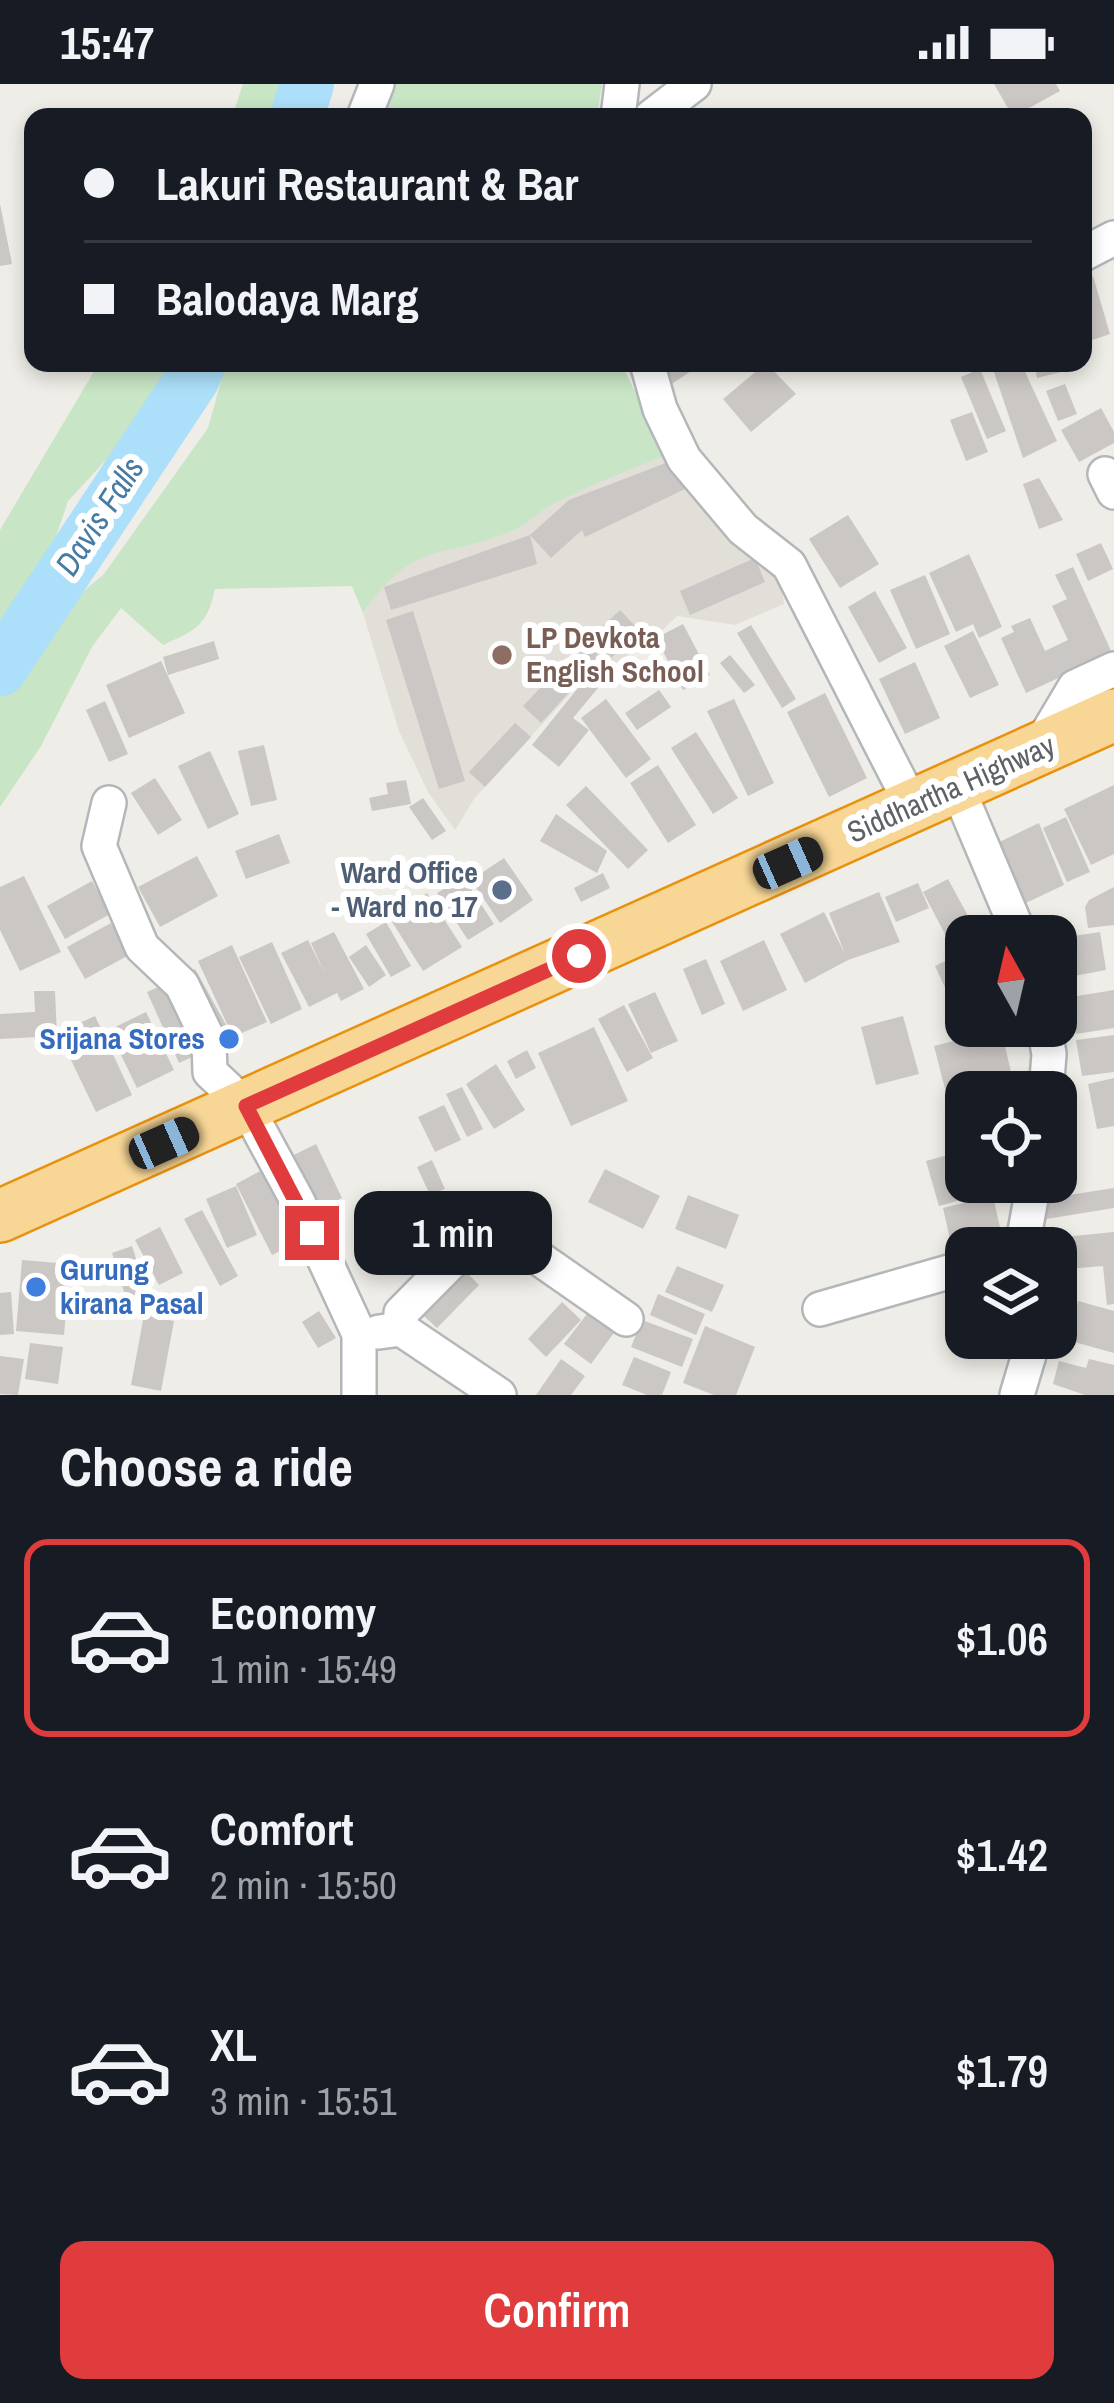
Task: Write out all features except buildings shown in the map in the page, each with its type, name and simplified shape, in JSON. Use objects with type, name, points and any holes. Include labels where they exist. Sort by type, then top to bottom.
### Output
[{"type":"highway","name":"Siddhartha Highway","points":[[0,1216],[1114,715]]},
{"type":"street","points":[[663,108],[694,84]]},
{"type":"street","points":[[649,372],[684,459],[743,530],[789,565],[1007,915]]},
{"type":"street","points":[[1023,757],[1047,734],[1075,687],[1114,669]]},
{"type":"street","points":[[109,803],[99,846],[142,947],[182,985],[208,1041],[210,1072],[246,1106],[297,1200],[359,1334],[359,1395]]},
{"type":"street","points":[[401,1329],[401,1313],[489,1228],[626,1319]]},
{"type":"street","points":[[820,1309],[945,1273]]},
{"type":"street","points":[[359,1334],[401,1329],[499,1395]]},
{"type":"street","points":[[1017,1395],[1028,1359]]},
{"type":"shaded area","name":"LP Devkota English School","points":[[666,455],[780,578],[784,604],[735,625],[677,616],[654,638],[597,675],[590,672],[474,799],[455,830],[428,792],[399,731],[363,613],[386,581],[420,555],[517,529],[592,483]]},
{"type":"green space","points":[[243,84],[293,84],[285,108],[235,108]]},
{"type":"green space","points":[[393,84],[602,84],[598,108],[386,108]]},
{"type":"green space","points":[[94,372],[167,372],[117,448],[68,501],[40,584],[0,629],[0,530]]},
{"type":"green space","points":[[224,372],[625,372],[666,455],[567,497],[514,530],[415,561],[382,588],[363,613],[352,586],[215,589],[198,625],[163,645],[121,608],[92,647],[41,746],[0,807],[0,697],[48,621],[104,574],[208,428]]},
{"type":"waterway","name":"Davis Falls","points":[[300,108],[307,84]]},
{"type":"waterway","name":"Davis Falls","points":[[0,669],[195,372]]},
{"type":"place","name":"LP Devkota English School","points":[[502,655]]},
{"type":"place","name":"Ward Office - Ward no 17","points":[[502,890]]},
{"type":"place","name":"Srijana Stores","points":[[229,1039]]},
{"type":"place","name":"Gurung kirana Pasal","points":[[36,1287]]},
{"type":"route","points":[[312,1233],[246,1106],[579,956]]}]
